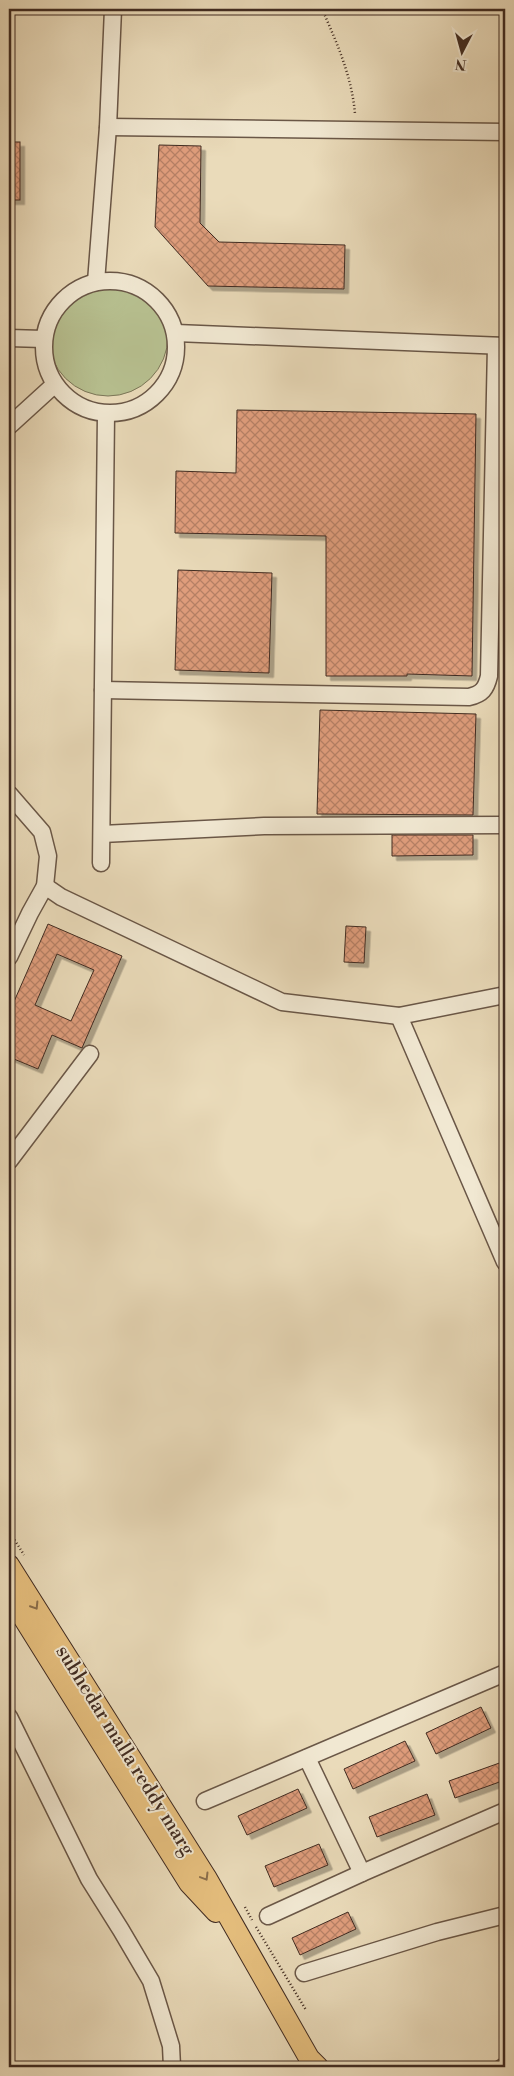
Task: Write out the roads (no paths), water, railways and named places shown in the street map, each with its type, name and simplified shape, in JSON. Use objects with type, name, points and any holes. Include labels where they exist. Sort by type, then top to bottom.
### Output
[{"type":"main road","name":"subhedar malla reddy marg","points":[[9,1564],[206,1877],[309,2058],[318,2067]]},
{"type":"main road","name":"subhedar malla reddy marg","points":[[9,1595],[189,1882],[239,1938]]},
{"type":"lane","points":[[96,282],[108,127],[113,9]]},
{"type":"lane","points":[[108,127],[505,132]]},
{"type":"lane","points":[[122,281],[147,291],[166,309],[176,333],[177,358],[169,381],[153,400],[131,411],[106,414],[77,406],[54,385],[44,363],[43,339],[52,313],[71,293],[96,282],[122,281]]},
{"type":"lane","points":[[103,690],[469,697],[479,695],[487,687],[489,676],[501,346],[176,333]]},
{"type":"lane","points":[[9,338],[43,339]]},
{"type":"lane","points":[[9,426],[54,385]]},
{"type":"lane","points":[[101,863],[106,414]]},
{"type":"lane","points":[[9,794],[42,832],[48,856],[45,886],[9,957]]},
{"type":"lane","points":[[102,834],[264,826],[505,825]]},
{"type":"lane","points":[[45,886],[61,897],[282,1002],[398,1016],[505,995]]},
{"type":"lane","points":[[398,1016],[505,1262]]},
{"type":"lane","points":[[9,1161],[90,1054]]},
{"type":"lane","points":[[205,1801],[505,1673]]},
{"type":"lane","points":[[9,1717],[89,1879],[151,1981],[171,2046],[172,2067]]},
{"type":"lane","points":[[307,1758],[362,1873]]},
{"type":"lane","points":[[268,1916],[505,1811]]},
{"type":"lane","points":[[304,1974],[437,1932],[505,1915]]}]
